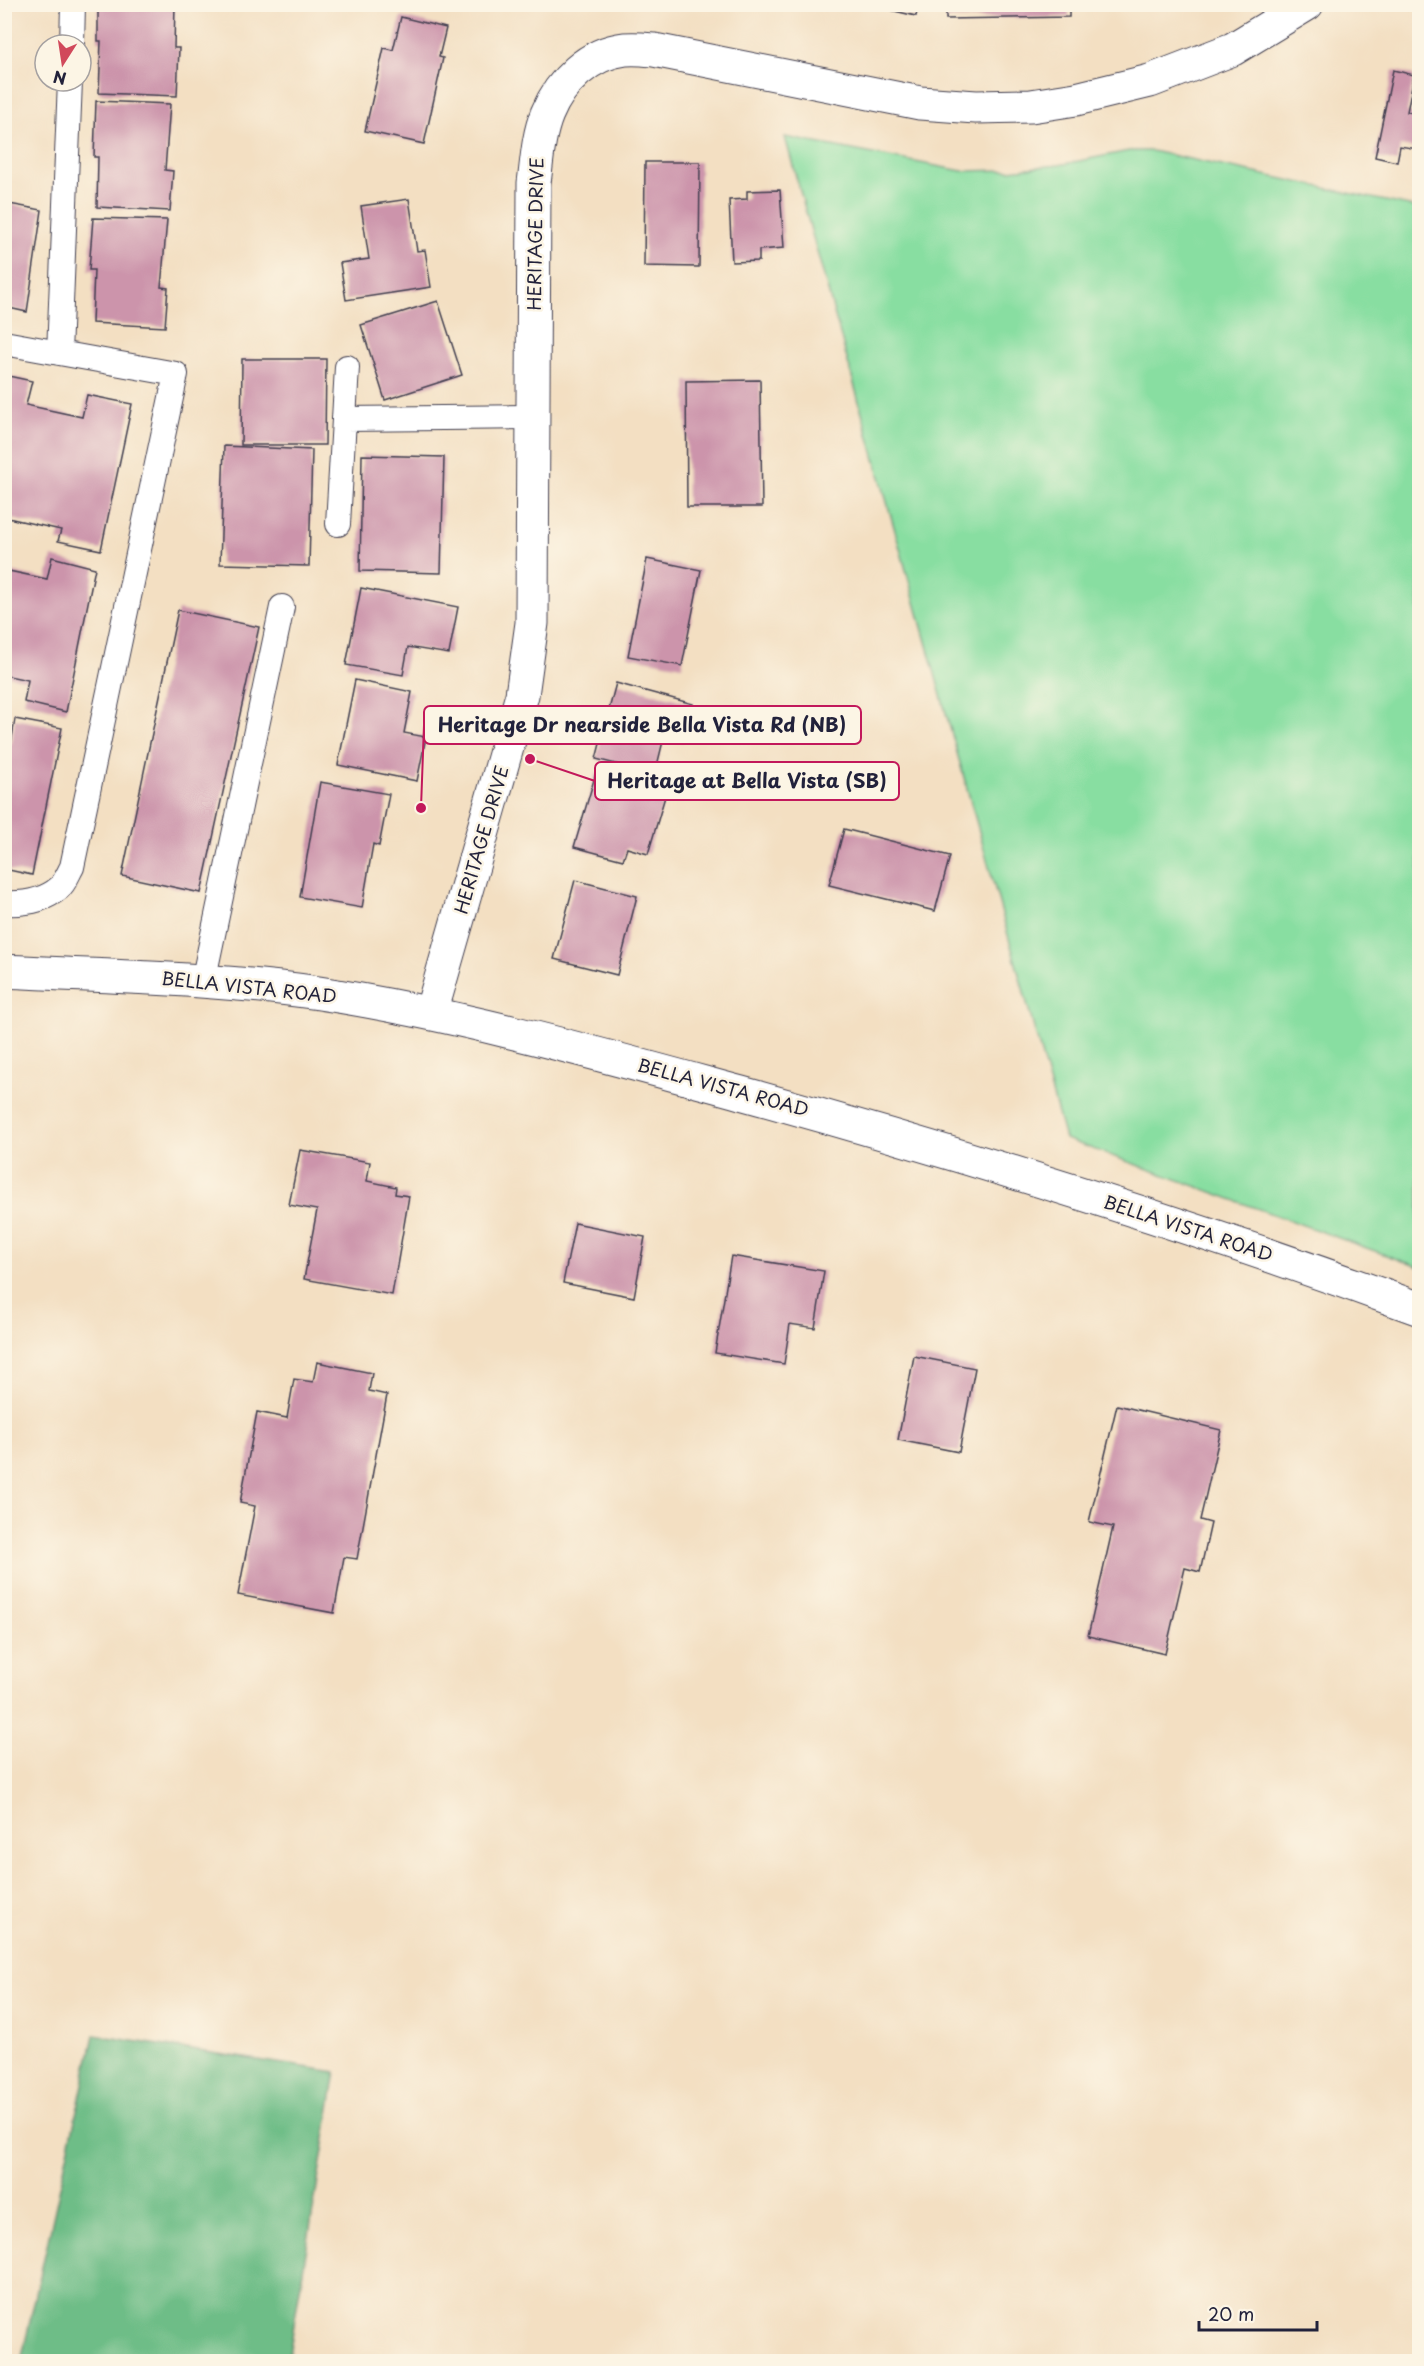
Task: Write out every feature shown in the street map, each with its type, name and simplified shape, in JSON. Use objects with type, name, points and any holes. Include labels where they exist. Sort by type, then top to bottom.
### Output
[{"type":"street","name":"HERITAGE DRIVE","points":[[431,1013],[522,694],[532,623],[534,183],[538,146],[546,115],[558,93],[573,74],[598,57],[624,49],[654,50],[920,104],[976,107],[1032,106],[1076,99],[1150,81],[1233,49],[1307,4]]},
{"type":"street","name":"BELLA VISTA ROAD","points":[[4,971],[203,982],[317,993],[431,1013],[592,1052],[838,1120],[1060,1187],[1340,1280],[1419,1309]]},
{"type":"lane","points":[[73,33],[74,4]]},
{"type":"lane","points":[[59,353],[70,93]]},
{"type":"lane","points":[[4,343],[177,374],[72,867],[61,887],[43,898],[20,904],[4,903]]},
{"type":"lane","points":[[338,524],[347,367]]},
{"type":"lane","points":[[344,419],[534,417]]},
{"type":"lane","points":[[203,982],[282,607]]},
{"type":"green space","points":[[785,137],[962,171],[1009,170],[1059,165],[1129,151],[1152,151],[1419,208],[1419,1267],[1065,1139]]},
{"type":"green space","points":[[94,2035],[336,2072],[288,2361],[21,2361]]},
{"type":"building","points":[[98,4],[175,4],[174,48],[179,48],[177,96],[99,93],[101,41],[98,41]]},
{"type":"building","points":[[865,4],[919,4],[916,16]]},
{"type":"building","points":[[946,4],[1069,4],[1069,17],[946,19]]},
{"type":"building","points":[[401,17],[446,28],[439,57],[443,58],[424,144],[365,131],[384,48],[393,50]]},
{"type":"building","points":[[1393,70],[1414,75],[1407,112],[1420,114],[1420,164],[1415,163],[1418,149],[1400,146],[1397,162],[1375,157]]},
{"type":"building","points":[[96,101],[170,104],[165,170],[173,171],[170,211],[97,207],[98,157],[94,157]]},
{"type":"building","points":[[645,162],[700,162],[699,267],[644,266]]},
{"type":"building","points":[[780,190],[784,248],[759,250],[759,261],[732,262],[729,200],[747,199],[747,191]]},
{"type":"building","points":[[409,199],[417,251],[425,250],[431,287],[346,300],[340,263],[369,259],[361,206]]},
{"type":"building","points":[[4,203],[42,210],[27,312],[4,307]]},
{"type":"building","points":[[93,218],[167,220],[161,287],[168,288],[165,327],[92,323],[94,270],[89,270]]},
{"type":"building","points":[[438,301],[462,375],[385,400],[361,325]]},
{"type":"building","points":[[242,359],[326,359],[325,445],[241,445]]},
{"type":"building","points":[[4,375],[32,381],[26,405],[82,417],[87,395],[132,404],[101,550],[58,541],[61,530],[8,518],[7,528],[4,528]]},
{"type":"building","points":[[760,380],[762,507],[687,507],[686,381]]},
{"type":"building","points":[[224,446],[312,450],[309,566],[220,564]]},
{"type":"building","points":[[362,455],[444,457],[441,573],[360,571]]},
{"type":"building","points":[[52,557],[95,568],[66,712],[24,702],[28,680],[4,675],[4,570],[47,579]]},
{"type":"building","points":[[647,559],[701,570],[682,666],[628,656]]},
{"type":"building","points":[[361,588],[458,607],[449,654],[408,647],[403,675],[346,665]]},
{"type":"building","points":[[178,610],[259,627],[201,893],[122,876]]},
{"type":"building","points":[[355,680],[412,692],[404,733],[426,737],[417,781],[338,765]]},
{"type":"building","points":[[616,683],[693,704],[683,742],[664,737],[655,774],[596,759]]},
{"type":"building","points":[[15,719],[62,728],[32,875],[4,869],[4,743],[11,744]]},
{"type":"building","points":[[596,773],[666,793],[648,854],[627,848],[623,860],[574,847]]},
{"type":"building","points":[[320,782],[389,794],[379,846],[373,844],[362,908],[300,897]]},
{"type":"building","points":[[844,829],[950,856],[935,911],[829,885]]},
{"type":"building","points":[[575,880],[637,896],[617,975],[554,959]]},
{"type":"building","points":[[300,1150],[370,1162],[367,1181],[396,1187],[395,1194],[409,1196],[392,1295],[304,1279],[317,1210],[289,1205]]},
{"type":"building","points":[[575,1223],[645,1237],[634,1297],[563,1283]]},
{"type":"building","points":[[731,1256],[824,1271],[815,1328],[790,1324],[784,1364],[715,1353]]},
{"type":"building","points":[[914,1356],[975,1368],[959,1452],[898,1440]]},
{"type":"building","points":[[317,1362],[372,1373],[369,1391],[387,1395],[357,1559],[344,1557],[334,1613],[238,1595],[255,1506],[240,1503],[257,1412],[287,1418],[294,1379],[313,1382]]},
{"type":"building","points":[[1117,1405],[1221,1430],[1200,1520],[1211,1523],[1200,1572],[1185,1568],[1165,1654],[1088,1636],[1113,1527],[1089,1522]]},
{"type":"place","name":"Heritage at Bella Vista (SB)","points":[[530,759]]},
{"type":"place","name":"Heritage Dr nearside Bella Vista Rd (NB)","points":[[421,808]]}]
